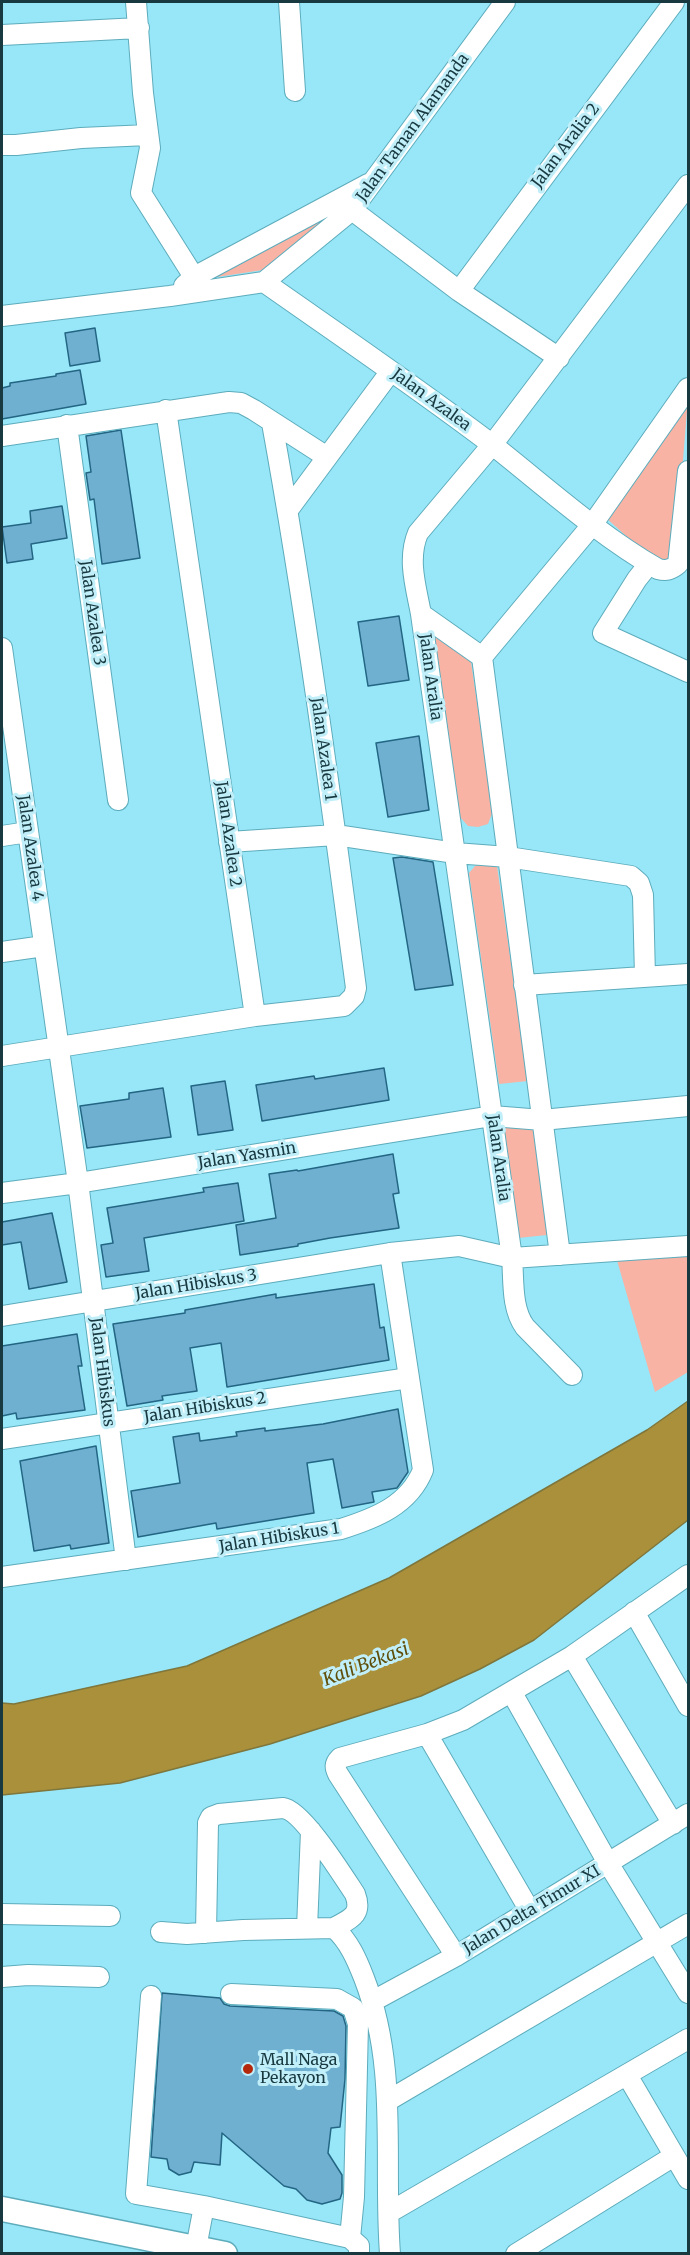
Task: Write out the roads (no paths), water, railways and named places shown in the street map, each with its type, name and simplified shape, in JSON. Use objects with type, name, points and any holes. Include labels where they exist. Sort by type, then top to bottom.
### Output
[{"type":"main road","points":[[2,2209],[225,2253]]},
{"type":"street","points":[[136,2],[150,148],[141,193],[194,277]]},
{"type":"street","points":[[289,2],[295,92]]},
{"type":"street","name":"Jalan Taman Alamanda","points":[[264,282],[352,210],[505,2]]},
{"type":"street","name":"Jalan Aralia 2","points":[[459,291],[674,2]]},
{"type":"street","points":[[2,35],[139,28]]},
{"type":"street","points":[[2,145],[105,136],[148,135]]},
{"type":"street","points":[[170,296],[194,277],[376,180]]},
{"type":"street","name":"Jalan Aralia","points":[[572,1375],[519,1318],[515,1298],[512,1258],[411,557],[418,533],[492,445],[688,185]]},
{"type":"street","points":[[352,210],[459,291],[559,358]]},
{"type":"street","points":[[2,316],[264,282]]},
{"type":"street","name":"Jalan Azalea","points":[[264,282],[391,371],[492,445],[592,525],[649,564]]},
{"type":"street","points":[[288,510],[391,371]]},
{"type":"street","points":[[560,1256],[483,657],[592,525],[688,388]]},
{"type":"street","points":[[2,436],[229,402],[242,403],[327,457]]},
{"type":"street","name":"Jalan Azalea 2","points":[[166,410],[255,1016]]},
{"type":"street","name":"Jalan Azalea 1","points":[[255,1016],[344,1006],[354,996],[356,988],[288,510],[272,423]]},
{"type":"street","name":"Jalan Azalea 3","points":[[67,425],[118,800]]},
{"type":"street","points":[[688,471],[678,564],[673,569],[665,570],[649,564],[603,633],[688,672]]},
{"type":"street","points":[[421,614],[483,657]]},
{"type":"street","name":"Jalan Azalea 4","points":[[2,648],[7,723],[28,832],[59,1048]]},
{"type":"street","points":[[2,836],[28,832]]},
{"type":"street","points":[[229,842],[336,835],[631,876],[639,884],[643,895],[645,977]]},
{"type":"street","points":[[2,952],[44,946]]},
{"type":"street","points":[[524,985],[688,974]]},
{"type":"street","points":[[2,1056],[255,1016]]},
{"type":"street","name":"Jalan Hibiskus","points":[[59,1048],[126,1560]]},
{"type":"street","name":"Jalan Yasmin","points":[[2,1193],[78,1183],[492,1116],[542,1120],[688,1106]]},
{"type":"street","name":"Jalan Hibiskus 3","points":[[2,1316],[390,1253],[459,1246],[512,1258],[688,1246]]},
{"type":"street","name":"Jalan Hibiskus 1","points":[[2,1577],[341,1529],[392,1509],[418,1483],[423,1470],[390,1253]]},
{"type":"street","name":"Jalan Hibiskus 2","points":[[2,1439],[409,1378]]},
{"type":"street","points":[[456,1956],[338,1774],[336,1765],[340,1758],[427,1734],[463,1720],[572,1656],[688,1575]]},
{"type":"street","points":[[634,1612],[688,1706]]},
{"type":"street","points":[[572,1656],[681,1819]]},
{"type":"street","points":[[512,1693],[608,1863],[688,1994]]},
{"type":"street","points":[[427,1734],[530,1911]]},
{"type":"street","points":[[161,1932],[206,1933],[334,1928],[352,1918],[357,1912],[358,1902],[355,1894],[311,1831],[288,1809],[219,1814],[211,1817],[208,1823],[206,1933]]},
{"type":"street","name":"Jalan Delta Timur XI","points":[[373,2001],[456,1956],[681,1819]]},
{"type":"street","points":[[307,1928],[311,1831]]},
{"type":"street","points":[[2,1914],[110,1916]]},
{"type":"street","points":[[388,2100],[688,1924]]},
{"type":"street","points":[[334,1928],[343,1935],[357,1960],[377,2014],[388,2100],[390,2253]]},
{"type":"street","points":[[2,1977],[28,1975],[99,1977]]},
{"type":"street","points":[[152,1996],[136,2194],[204,2206],[354,2246],[357,2024],[353,2008],[337,1999],[231,1994]]},
{"type":"street","points":[[390,2212],[688,2039]]},
{"type":"street","points":[[627,2075],[688,2179]]},
{"type":"street","points":[[516,2253],[674,2156]]},
{"type":"street","points":[[196,2248],[204,2206]]},
{"type":"water","name":"Kali Bekasi","points":[[688,1401],[688,1520],[534,1640],[480,1669],[421,1696],[270,1744],[120,1783],[2,1795],[2,1703],[14,1704],[187,1666],[389,1578],[647,1430]]},
{"type":"place","name":"Mall Naga Pekayon","points":[[248,2069]]}]
